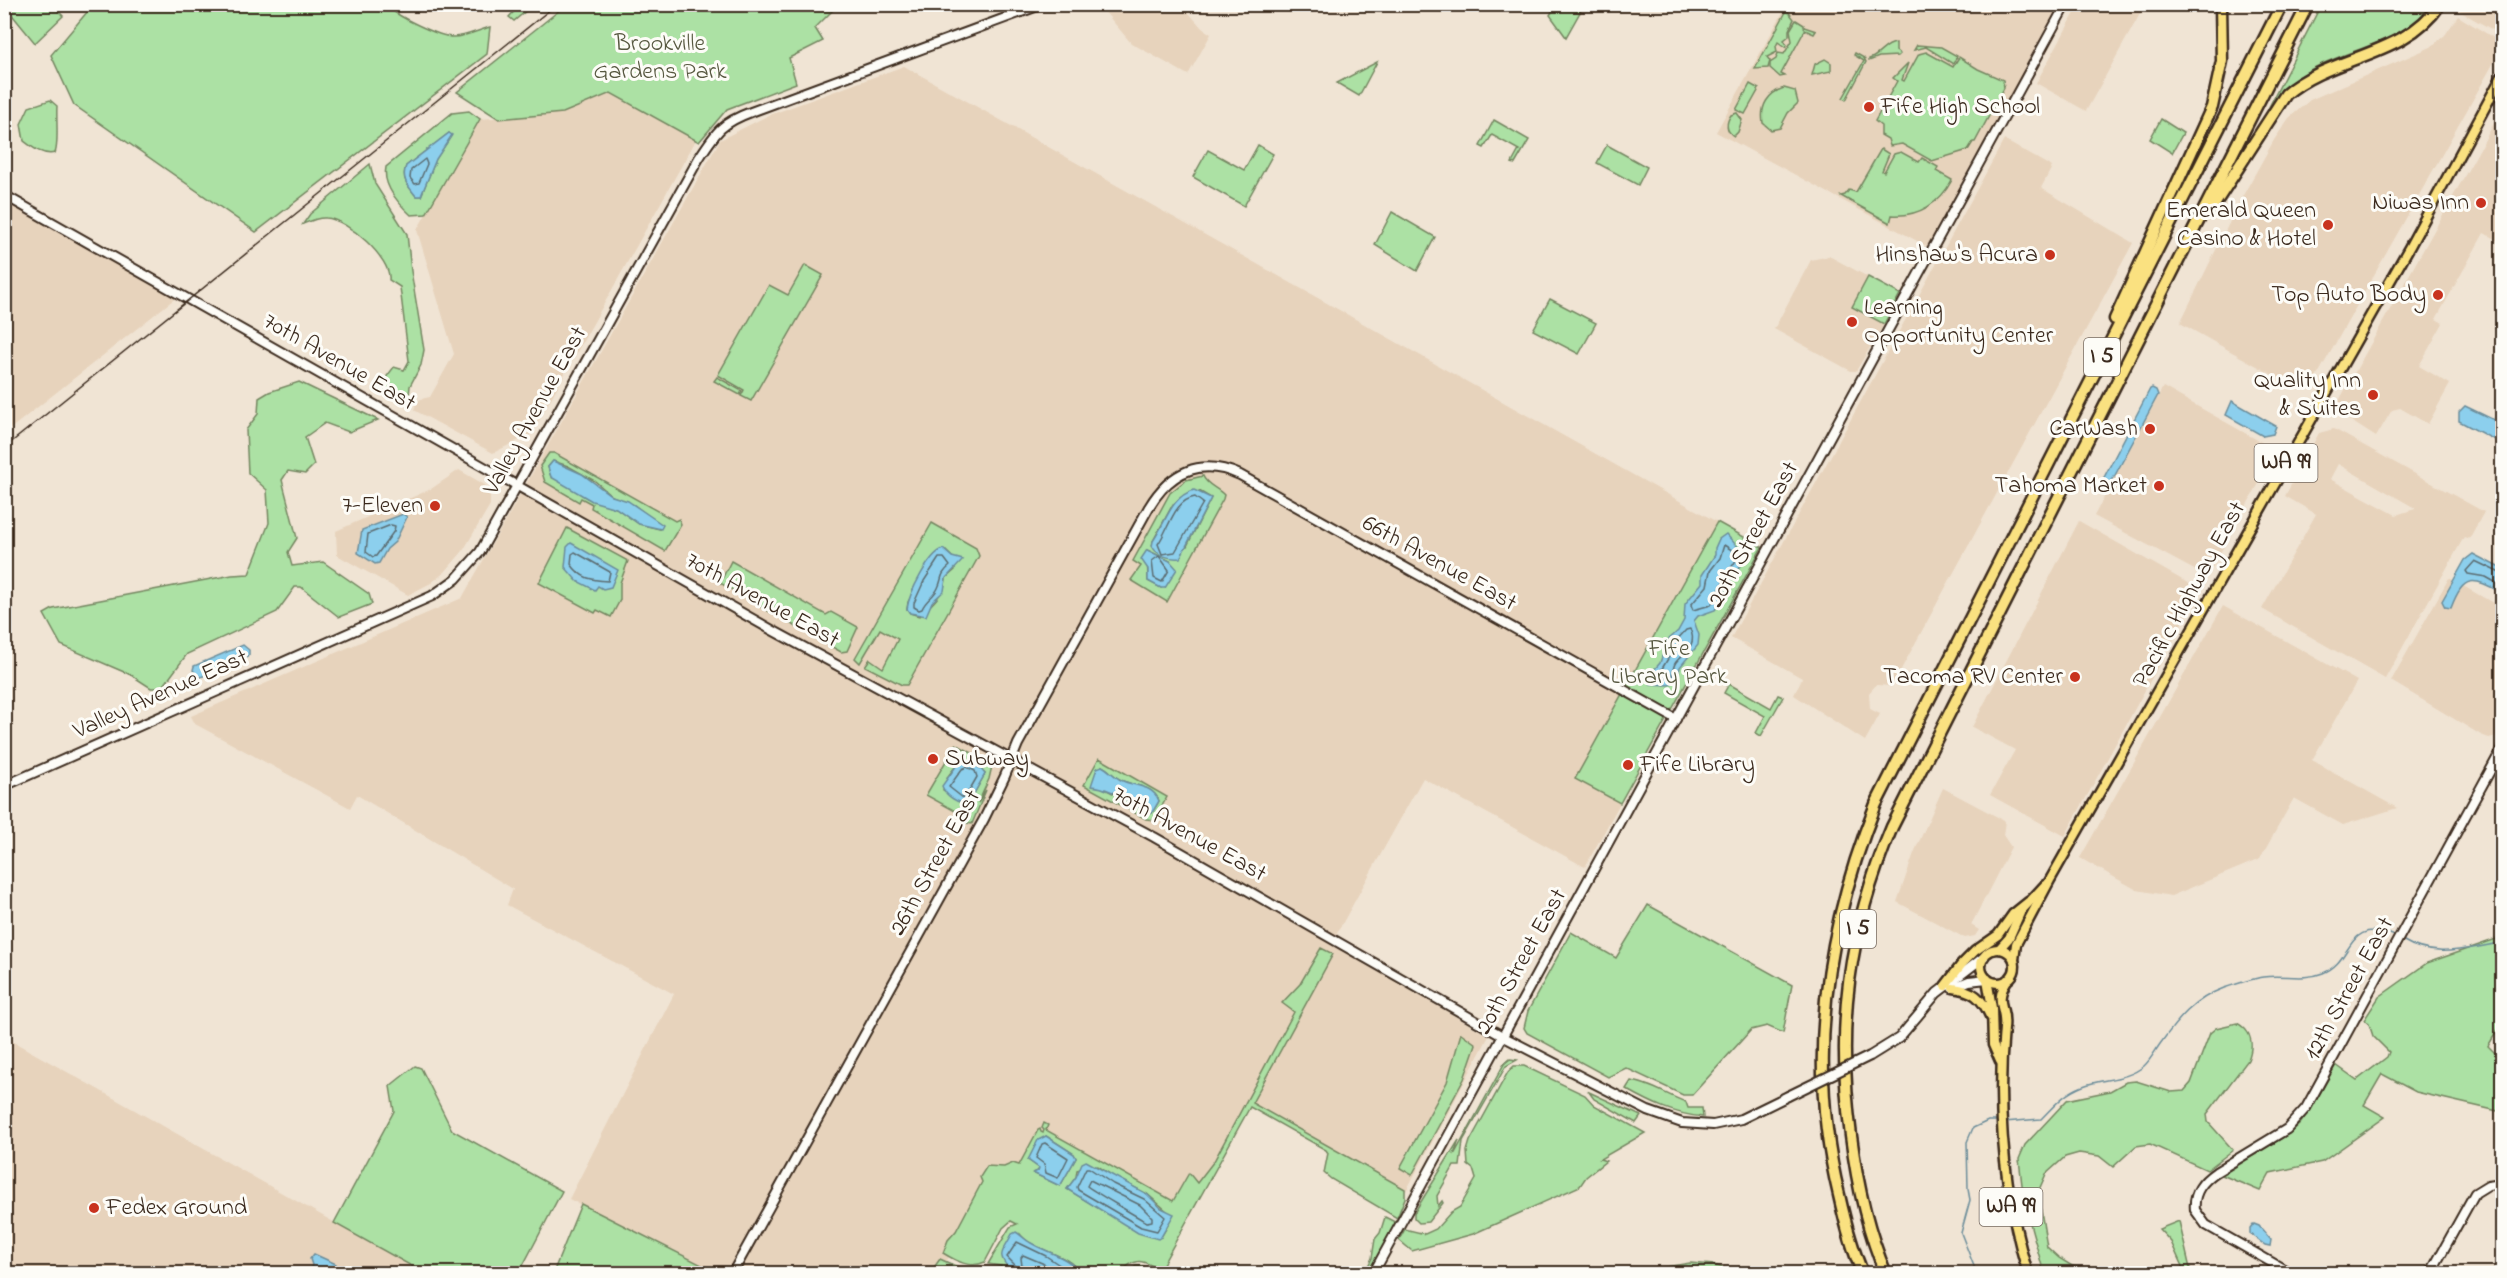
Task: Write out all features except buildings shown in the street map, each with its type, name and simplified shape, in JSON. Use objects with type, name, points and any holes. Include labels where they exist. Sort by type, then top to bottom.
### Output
[{"type":"highway","points":[[2102,357],[2118,310],[2212,107],[2222,61],[2221,4]]},
{"type":"highway","name":"I 5","points":[[1863,1274],[1845,1223],[1832,1166],[1825,1124],[1821,1072],[1828,979],[1843,902],[1876,804],[2282,4]]},
{"type":"highway","name":"I 5","points":[[1886,1274],[1856,1175],[1844,1073],[1849,982],[1853,950],[1865,900],[1892,827],[2308,4]]},
{"type":"highway","points":[[2156,302],[2224,187],[2286,94],[2326,70],[2406,37],[2427,22],[2440,4]]},
{"type":"main road","name":"Valley Avenue East","points":[[4,786],[445,589],[480,552],[707,144],[718,129],[751,112],[1043,4]]},
{"type":"main road","name":"20th Street East","points":[[1374,1274],[2066,4]]},
{"type":"main road","name":"Pacific Highway East","points":[[2014,960],[2016,944],[2050,880],[2410,246],[2502,76]]},
{"type":"main road","name":"70th Avenue East","points":[[4,195],[772,630],[1188,856],[1504,1037],[1648,1111],[1682,1123],[1713,1125],[1732,1122],[1884,1048],[1904,1033],[1946,988],[1984,957]]},
{"type":"main road","name":"66th Avenue East","points":[[1178,474],[1209,467],[1229,470],[1240,475],[1676,719]]},
{"type":"main road","name":"26th Street East","points":[[732,1274],[984,819],[1018,744],[1149,507],[1160,490],[1178,474]]},
{"type":"main road","name":"12th Street East","points":[[2292,1274],[2206,1225],[2195,1210],[2197,1192],[2206,1179],[2287,1129],[2306,1108],[2502,750]]},
{"type":"main road","name":"Pacific Highway East","points":[[1999,949],[2009,938],[2017,917],[2028,902],[2050,880]]},
{"type":"main road","points":[[1946,988],[1962,964],[1975,951],[1998,936],[2013,914],[2028,902]]},
{"type":"main road","points":[[1984,957],[1992,950],[1999,949],[2007,951],[2014,960]]},
{"type":"main road","name":"WA 99","points":[[1984,957],[1981,966],[1987,979],[1992,1008],[1993,1045],[2000,1062]]},
{"type":"main road","name":"WA 99","points":[[2014,960],[2014,971],[2000,996],[2004,1024],[2000,1062],[2001,1103],[2012,1212],[2028,1274]]},
{"type":"main road","points":[[1946,988],[1969,981],[1987,979],[1996,983],[2007,980]]},
{"type":"main road","points":[[1946,988],[1968,991],[1978,996],[1988,1011],[1992,1026]]},
{"type":"main road","points":[[2430,1274],[2475,1193],[2488,1185],[2502,1183]]},
{"type":"shaded area","points":[[2080,4],[2145,5],[2086,111],[2036,83]]},
{"type":"shaded area","points":[[1099,5],[1182,5],[1202,28],[1211,34],[1188,75],[1131,43]]},
{"type":"shaded area","name":"Fife High School","points":[[1787,5],[2066,5],[1932,249],[1716,132]]},
{"type":"shaded area","points":[[2463,5],[2502,5],[2502,35],[2459,11]]},
{"type":"shaded area","points":[[2458,16],[2502,43],[2502,48],[2312,385],[2298,389],[2180,323],[2241,199],[2289,118],[2310,100],[2431,47],[2445,35]]},
{"type":"shaded area","points":[[904,66],[1717,522],[1576,778],[1620,803],[1585,867],[1423,778],[1331,944],[1489,1036],[1406,1191],[1249,1107],[1159,1262],[996,1173],[940,1273],[720,1273],[569,1199],[674,994],[507,905],[513,889],[357,795],[350,808],[195,724],[191,716],[462,598],[720,140],[767,116]]},
{"type":"shaded area","points":[[611,93],[696,140],[531,434],[493,453],[414,410],[416,403],[430,397],[454,354],[417,230],[480,119],[563,113]]},
{"type":"shaded area","points":[[2502,109],[2502,243],[2484,233],[2436,319],[2443,323],[2419,366],[2450,384],[2428,424],[2400,408],[2392,410],[2376,437],[2337,412],[2336,406]]},
{"type":"shaded area","points":[[2004,140],[2052,167],[2041,188],[2133,243],[1892,686],[1876,685],[1869,693],[1870,709],[1880,714],[1865,741],[1794,695],[1802,678],[1731,638]]},
{"type":"shaded area","points":[[5,199],[178,296],[5,433]]},
{"type":"shaded area","points":[[1829,256],[1868,277],[1852,307],[1884,324],[1856,371],[1851,371],[1774,329],[1811,260]]},
{"type":"shaded area","points":[[2163,387],[2277,451],[2210,571],[2200,573],[2094,516]]},
{"type":"shaded area","points":[[2334,429],[2484,512],[2469,539],[2464,537],[2385,679],[2262,609],[2316,514],[2285,496],[2319,433]],"holes":[[[2338,464],[2415,508],[2396,515],[2330,479]]]},
{"type":"shaded area","points":[[459,470],[485,485],[490,493],[490,505],[463,551],[445,572],[431,583],[408,595],[337,555],[336,531],[431,489]]},
{"type":"shaded area","name":"Tacoma RV Center","points":[[2079,521],[2200,590],[2065,836],[1990,795],[2015,750],[1972,727]]},
{"type":"shaded area","points":[[2449,578],[2502,608],[2502,732],[2497,736],[2489,738],[2481,735],[2391,681]]},
{"type":"shaded area","points":[[2223,606],[2357,681],[2312,760],[2397,808],[2343,825],[2294,798],[2260,859],[2171,896],[2137,890],[2080,858]]},
{"type":"shaded area","points":[[1943,788],[2005,821],[2003,835],[2011,847],[1971,925],[1979,930],[1975,936],[1965,938],[1897,902],[1914,853]]},
{"type":"shaded area","points":[[5,1037],[424,1273],[5,1274]]},
{"type":"green space","points":[[4,5],[53,5],[63,16],[35,43]]},
{"type":"green space","points":[[93,5],[387,5],[407,20],[447,36],[462,36],[490,27],[487,54],[256,232],[74,105],[51,55]]},
{"type":"green space","points":[[520,5],[533,5],[514,21],[509,17]]},
{"type":"green space","name":"Brookville Gardens Park","points":[[566,5],[838,5],[815,28],[823,41],[789,58],[796,83],[727,109],[699,142],[611,93],[563,113],[499,119],[457,92]]},
{"type":"green space","points":[[1556,5],[1584,5],[1566,37],[1550,15]]},
{"type":"green space","points":[[2321,5],[2432,5],[2405,29],[2302,75],[2278,101],[2269,107]]},
{"type":"green space","points":[[1787,10],[1794,19],[1789,36],[1784,40],[1787,45],[1785,47],[1778,42],[1777,52],[1767,57],[1770,61],[1768,68],[1755,69]]},
{"type":"green space","points":[[1796,20],[1804,27],[1816,31],[1814,34],[1805,30],[1781,74],[1785,76],[1780,77],[1770,68],[1770,63],[1776,59],[1778,53],[1784,54],[1792,41],[1790,30]]},
{"type":"green space","points":[[1896,43],[1896,51],[1900,54],[1898,56],[1879,57],[1869,61],[1888,46]]},
{"type":"green space","points":[[1917,45],[1941,47],[1957,56],[1953,64],[1926,47],[1914,50]]},
{"type":"green space","points":[[1926,52],[1953,67],[1959,57],[1978,69],[2003,80],[2004,88],[1975,142],[1968,150],[1932,161],[1902,144],[1890,146],[1888,139],[1881,135],[1881,126],[1875,121],[1897,81],[1893,78],[1908,63],[1902,80],[1904,81],[1919,54]]},
{"type":"green space","points":[[1855,53],[1864,58],[1866,62],[1846,100],[1843,98],[1864,61],[1854,55]]},
{"type":"green space","points":[[1825,59],[1831,63],[1831,71],[1812,75],[1815,64]]},
{"type":"green space","points":[[1377,62],[1359,96],[1337,83]]},
{"type":"green space","points":[[1750,84],[1759,89],[1745,114],[1736,110]]},
{"type":"green space","points":[[1784,88],[1795,91],[1798,103],[1788,113],[1780,128],[1771,130],[1763,123],[1764,106],[1774,93]]},
{"type":"green space","points":[[50,100],[57,106],[56,149],[55,153],[51,154],[38,151],[24,141],[21,124],[29,107]]},
{"type":"green space","points":[[469,111],[480,119],[426,214],[411,215],[389,187],[385,174],[386,167],[452,113]],"holes":[[[449,133],[451,136],[436,159],[421,196],[416,196],[405,179],[406,166]]]},
{"type":"green space","points":[[1737,113],[1742,120],[1734,136],[1729,132],[1727,123],[1731,115]]},
{"type":"green space","points":[[2161,119],[2183,133],[2172,153],[2150,139]]},
{"type":"green space","points":[[1494,120],[1529,140],[1515,164],[1512,163],[1519,150],[1492,135],[1484,148],[1480,146]]},
{"type":"green space","points":[[1258,145],[1273,154],[1244,206],[1193,177],[1208,150],[1244,170]]},
{"type":"green space","points":[[1607,145],[1647,167],[1638,185],[1597,163]]},
{"type":"green space","points":[[1881,149],[1889,154],[1882,171],[1884,172],[1894,154],[1901,152],[1919,162],[1922,158],[1938,167],[1936,171],[1952,180],[1935,202],[1928,207],[1911,214],[1892,215],[1890,223],[1841,196],[1849,190],[1856,192]]},
{"type":"green space","points":[[370,164],[375,184],[407,234],[424,350],[421,365],[410,386],[408,405],[378,388],[394,367],[404,370],[409,361],[400,287],[389,280],[388,271],[376,251],[345,225],[323,218],[303,224],[310,214]]},
{"type":"green space","points":[[1392,212],[1435,237],[1417,271],[1375,245]]},
{"type":"green space","points":[[805,265],[823,275],[751,401],[741,396],[744,390],[718,375],[769,285],[788,295]]},
{"type":"green space","points":[[1868,277],[1900,294],[1884,324],[1852,307]]},
{"type":"green space","points":[[1550,299],[1596,323],[1579,354],[1533,330]]},
{"type":"green space","points":[[717,377],[742,391],[740,395],[714,381]]},
{"type":"green space","points":[[299,382],[378,420],[349,432],[325,423],[305,437],[314,465],[305,474],[288,471],[282,480],[297,538],[288,552],[292,566],[323,562],[369,594],[372,604],[339,617],[301,587],[295,587],[277,612],[187,654],[162,688],[151,688],[131,675],[61,645],[44,614],[53,609],[232,575],[249,574],[269,523],[267,490],[248,473],[246,430],[258,414],[259,398],[269,392]]},
{"type":"green space","points":[[549,453],[554,453],[675,521],[679,519],[681,524],[665,551],[591,508],[592,504],[581,498],[579,502],[545,482],[540,466]],"holes":[[[553,461],[568,466],[595,481],[612,496],[634,505],[655,521],[659,529],[639,524],[616,508],[587,498],[551,477],[548,467]]]},
{"type":"green space","points":[[1203,476],[1224,495],[1167,602],[1131,580],[1141,566],[1133,561],[1170,493],[1186,480]],"holes":[[[1199,491],[1211,498],[1187,546],[1183,550],[1153,541],[1173,504]],[[1147,550],[1170,561],[1161,588],[1148,581]]]},
{"type":"green space","name":"Fife Library Park","points":[[1717,522],[1762,547],[1620,803],[1575,779]]},
{"type":"green space","points":[[932,523],[976,548],[979,556],[907,685],[902,685],[865,666],[870,659],[883,668],[898,639],[880,629],[860,663],[855,658]],"holes":[[[946,551],[952,557],[955,570],[946,578],[940,594],[919,616],[910,613],[907,609],[908,602],[928,564]]]},
{"type":"green space","points":[[567,528],[628,561],[620,583],[620,600],[611,617],[597,610],[595,613],[539,583]]},
{"type":"green space","points":[[731,561],[826,615],[831,612],[858,627],[847,651],[841,652],[759,606],[760,602],[748,596],[745,597],[720,583]]},
{"type":"green space","points":[[1729,684],[1771,708],[1778,695],[1783,697],[1761,736],[1756,733],[1765,716],[1724,693]]},
{"type":"green space","points":[[956,744],[992,766],[978,803],[986,790],[972,824],[966,823],[968,818],[926,795]],"holes":[[[959,762],[981,770],[985,774],[968,804],[943,790],[948,776]]]},
{"type":"green space","points":[[1099,758],[1167,797],[1154,820],[1146,819],[1084,785]],"holes":[[[1102,766],[1121,780],[1152,792],[1159,801],[1152,813],[1101,787]]]},
{"type":"green space","points":[[1648,905],[1792,985],[1783,1033],[1767,1026],[1751,1030],[1692,1095],[1683,1095],[1626,1068],[1608,1077],[1527,1033],[1524,1028],[1528,1011],[1571,932],[1616,958]]},
{"type":"green space","points":[[2502,937],[2502,1023],[2488,1046],[2502,1060],[2502,1112],[2416,1092],[2382,1074],[2364,1105],[2385,1117],[2322,1162],[2270,1173],[2260,1191],[2222,1175],[2290,1133],[2300,1124],[2336,1065],[2357,1080],[2387,1057],[2389,1052],[2373,1036],[2369,1024],[2364,1020],[2379,997],[2427,963]]},
{"type":"green space","points":[[1321,948],[1333,954],[1252,1103],[1405,1189],[1405,1198],[1397,1218],[1324,1173],[1328,1153],[1326,1150],[1250,1107],[1162,1266],[1175,1273],[1166,1272],[1147,1263],[1135,1262],[1120,1273],[1080,1273],[1068,1261],[1034,1245],[1020,1234],[1010,1270],[980,1273],[988,1269],[1000,1268],[1001,1266],[988,1264],[1010,1227],[1017,1224],[1011,1221],[1003,1228],[985,1262],[969,1264],[943,1253],[948,1240],[956,1231],[982,1182],[980,1177],[987,1166],[1004,1167],[1013,1163],[1019,1165],[1038,1130],[1040,1129],[1043,1133],[1044,1123],[1048,1125],[1046,1130],[1173,1201],[1189,1173],[1197,1183],[1214,1161],[1294,1012],[1282,1003],[1300,984]],"holes":[[[1046,1136],[1074,1154],[1076,1158],[1060,1186],[1033,1173],[1039,1168],[1028,1160]],[[1098,1166],[1147,1194],[1167,1211],[1168,1225],[1161,1237],[1125,1224],[1067,1189],[1076,1177],[1077,1170]]]},
{"type":"green space","points":[[2237,1023],[2249,1034],[2250,1054],[2248,1060],[2207,1114],[2208,1122],[2233,1150],[2207,1170],[2150,1144],[2136,1146],[2113,1167],[2099,1156],[2079,1153],[2065,1157],[2046,1174],[2038,1192],[2047,1247],[2072,1266],[2099,1273],[2044,1273],[2024,1202],[2019,1159],[2025,1145],[2067,1100],[2110,1091],[2126,1082],[2136,1081],[2171,1092],[2184,1091],[2191,1083],[2210,1033],[2216,1028]]},
{"type":"green space","points":[[1461,1033],[1476,1044],[1464,1079],[1412,1175],[1400,1168],[1447,1082]]},
{"type":"green space","points":[[1510,1059],[1517,1060],[1506,1066],[1463,1141],[1460,1166],[1454,1166],[1437,1196],[1438,1206],[1442,1201],[1443,1203],[1428,1222],[1419,1223],[1414,1218],[1414,1213],[1459,1140],[1454,1155],[1504,1064]]},
{"type":"green space","points":[[415,1066],[421,1068],[452,1130],[562,1191],[519,1273],[424,1273],[334,1223],[394,1111],[390,1086]]},
{"type":"green space","points":[[1514,1066],[1524,1066],[1585,1095],[1594,1105],[1645,1133],[1600,1159],[1606,1161],[1586,1177],[1580,1186],[1473,1234],[1412,1251],[1399,1240],[1405,1229],[1425,1234],[1436,1229],[1451,1212],[1460,1207],[1476,1179],[1473,1169],[1468,1165],[1467,1151],[1470,1141],[1508,1072]]},
{"type":"green space","points":[[1631,1081],[1645,1084],[1686,1102],[1688,1108],[1702,1108],[1703,1117],[1672,1111],[1644,1099],[1626,1089]]},
{"type":"green space","points":[[1589,1092],[1641,1116],[1636,1123],[1594,1099]]},
{"type":"green space","points":[[581,1204],[706,1267],[703,1273],[553,1273]]},
{"type":"green space","points":[[1385,1217],[1397,1223],[1369,1273],[1364,1274],[1372,1258],[1375,1239],[1380,1233]]},
{"type":"green space","points":[[2179,1221],[2191,1273],[2185,1273],[2171,1242],[2159,1229]]},
{"type":"green space","points":[[940,1259],[971,1273],[930,1273]]},
{"type":"green space","points":[[1690,1263],[1714,1265],[1740,1273],[1630,1273]]},
{"type":"green space","points":[[1136,1266],[1143,1266],[1158,1273],[1127,1273]]},
{"type":"water","points":[[449,133],[452,135],[436,159],[421,196],[416,196],[405,179],[406,166]]},
{"type":"water","points":[[2152,388],[2158,395],[2106,492],[2101,493],[2098,489]]},
{"type":"water","points":[[2232,401],[2276,426],[2273,434],[2263,436],[2226,415]]},
{"type":"water","points":[[2465,406],[2494,420],[2502,407],[2502,444],[2459,421],[2459,412]]},
{"type":"water","points":[[553,461],[582,474],[612,496],[628,501],[663,525],[661,529],[639,524],[616,508],[592,501],[551,477],[548,467]]},
{"type":"water","points":[[1194,490],[1211,498],[1180,558],[1160,554],[1152,546],[1153,541],[1174,504],[1186,493]]},
{"type":"water","points":[[403,514],[407,517],[395,542],[387,549],[379,563],[375,564],[358,553],[362,530]]},
{"type":"water","points":[[1726,534],[1744,550],[1746,559],[1732,577],[1715,610],[1698,616],[1694,621],[1699,635],[1698,645],[1680,667],[1677,680],[1669,685],[1651,684],[1655,678],[1651,673],[1660,663],[1667,641],[1678,631],[1684,620],[1685,604],[1702,583],[1702,575],[1715,555],[1719,539]]},
{"type":"water","points":[[571,543],[618,570],[611,587],[603,589],[598,586],[595,590],[577,581],[565,567],[567,547]]},
{"type":"water","points":[[943,549],[952,557],[963,560],[946,578],[944,591],[932,602],[926,616],[910,613],[907,609],[916,584],[932,558]]},
{"type":"water","points":[[1147,550],[1170,561],[1177,569],[1165,588],[1148,581],[1148,569],[1141,559]]},
{"type":"water","points":[[2473,554],[2502,569],[2502,593],[2484,584],[2470,582],[2460,589],[2451,608],[2445,607],[2442,601],[2465,560]]},
{"type":"water","points":[[243,645],[249,650],[249,655],[244,658],[201,677],[197,676],[193,670],[194,666]]},
{"type":"water","points":[[967,761],[980,768],[985,774],[968,804],[953,799],[942,786],[959,762]]},
{"type":"water","points":[[1102,766],[1121,780],[1152,792],[1159,801],[1152,813],[1108,790],[1091,786],[1097,768]]},
{"type":"water","points":[[1046,1136],[1074,1154],[1076,1158],[1060,1186],[1033,1173],[1039,1168],[1028,1160],[1038,1140]]},
{"type":"water","points":[[1086,1161],[1147,1194],[1161,1208],[1174,1214],[1161,1237],[1158,1239],[1138,1233],[1067,1189],[1082,1163]]},
{"type":"water","points":[[2254,1224],[2259,1226],[2271,1240],[2270,1246],[2250,1234],[2250,1229]]},
{"type":"water","points":[[1016,1232],[1029,1242],[1071,1263],[1080,1273],[998,1273],[1010,1270],[1003,1260],[1002,1253],[1012,1234]]},
{"type":"water","points":[[314,1254],[336,1264],[333,1273],[309,1273],[312,1265],[310,1259]]},
{"type":"waterway","points":[[2004,1122],[2041,1119],[2070,1092],[2091,1083],[2122,1077],[2137,1071],[2144,1066],[2180,1018],[2195,1004],[2213,993],[2238,983],[2263,977],[2300,977],[2323,973],[2340,960],[2358,936],[2367,932],[2379,931],[2395,936]]},
{"type":"waterway","points":[[2402,940],[2426,950],[2439,951],[2463,950],[2502,943]]},
{"type":"waterway","points":[[1977,1274],[1961,1233],[1970,1200],[1967,1142],[1973,1128],[1988,1121],[1999,1121]]},
{"type":"railway","points":[[4,448],[557,4]]},
{"type":"place","name":"Fife High School","points":[[1869,107]]},
{"type":"place","name":"Niwas Inn","points":[[2481,203]]},
{"type":"place","name":"Emerald Queen Casino & Hotel","points":[[2328,225]]},
{"type":"place","name":"Hinshaw's Acura","points":[[2050,255]]},
{"type":"place","name":"Top Auto Body","points":[[2438,295]]},
{"type":"place","name":"Learning Opportunity Center","points":[[1852,322]]},
{"type":"place","name":"Quality Inn & Suites","points":[[2373,395]]},
{"type":"place","name":"CarWash","points":[[2150,429]]},
{"type":"place","name":"Tahoma Market","points":[[2159,486]]},
{"type":"place","name":"7-Eleven","points":[[435,506]]},
{"type":"place","name":"Tacoma RV Center","points":[[2075,677]]},
{"type":"place","name":"Subway","points":[[933,759]]},
{"type":"place","name":"Fife Library","points":[[1628,765]]},
{"type":"place","name":"Fedex Ground","points":[[94,1208]]}]
